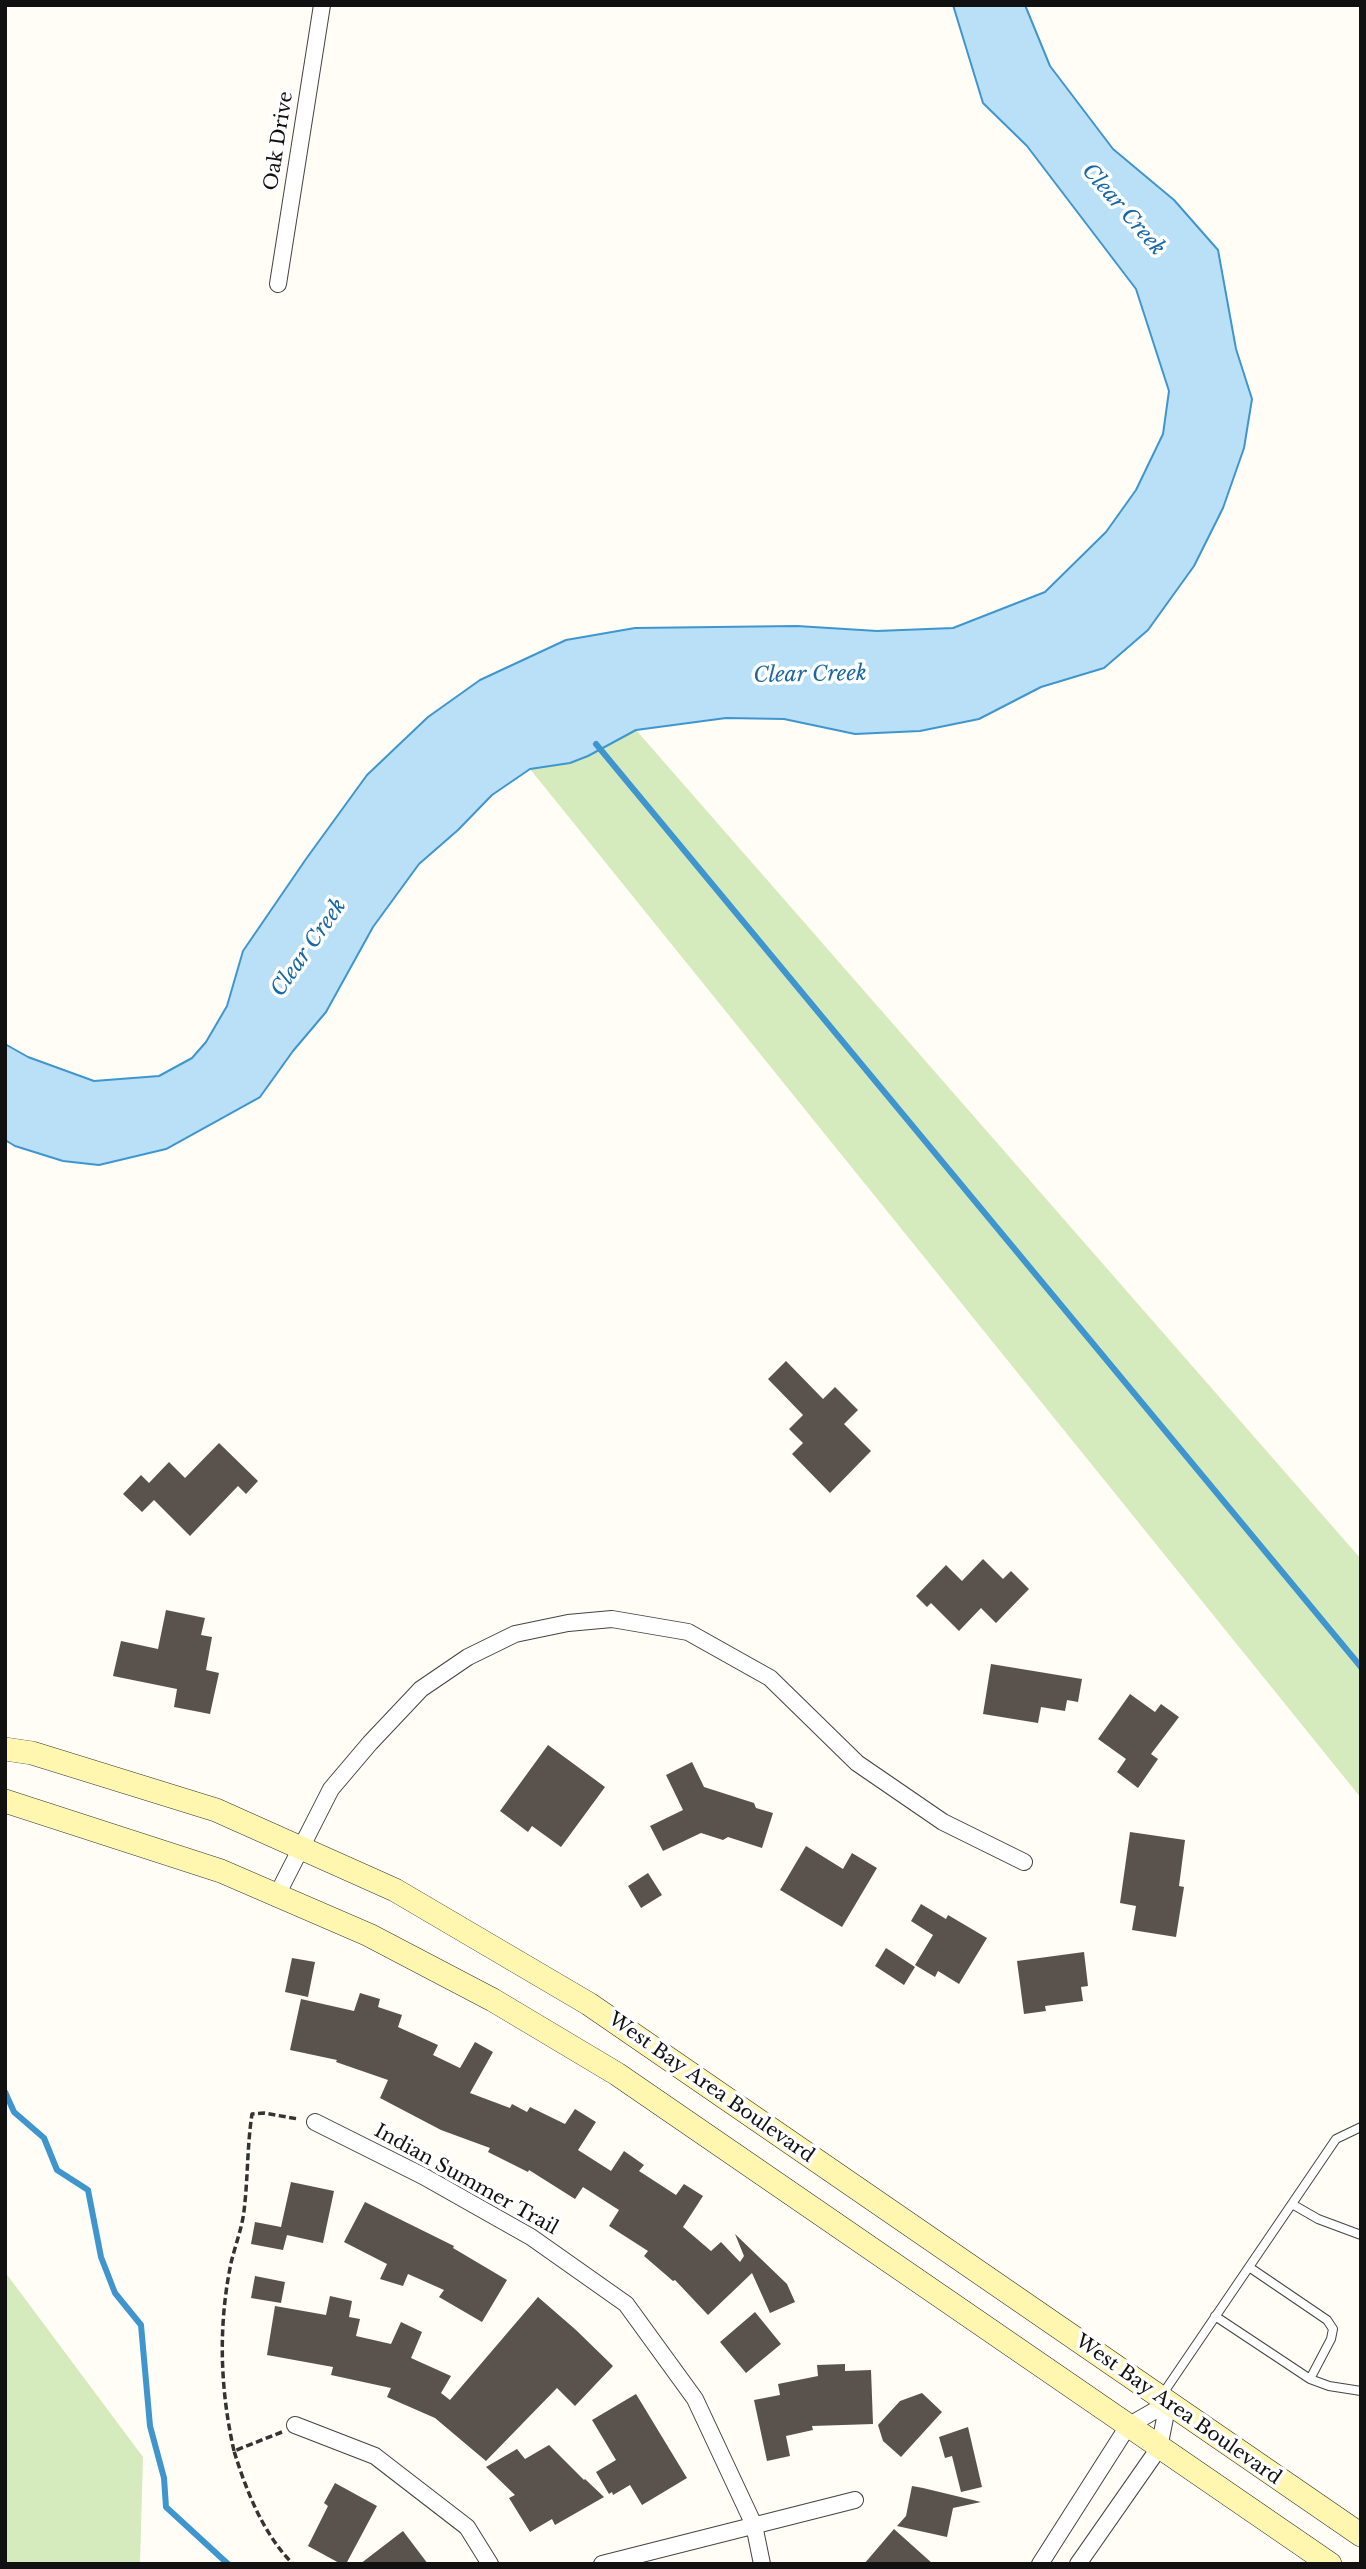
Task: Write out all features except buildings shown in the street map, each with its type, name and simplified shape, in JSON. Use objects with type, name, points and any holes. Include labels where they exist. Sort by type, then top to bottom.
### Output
[{"type":"main road","name":"West Bay Area Boulevard","points":[[5,1749],[32,1753],[216,1810],[395,1890],[589,2004],[1361,2535]]},
{"type":"main road","name":"West Bay Area Boulevard","points":[[5,1801],[221,1871],[369,1935],[492,2000],[617,2074],[1330,2564]]},
{"type":"street","name":"Oak Drive","points":[[278,284],[321,5]]},
{"type":"street","points":[[277,1895],[331,1789],[421,1689],[468,1657],[516,1634],[568,1623],[612,1619],[688,1632],[770,1678],[857,1763],[943,1822],[1024,1862]]},
{"type":"street","name":"Indian Summer Trail","points":[[315,2122],[423,2176],[531,2237],[626,2304],[695,2399],[754,2525],[762,2564]]},
{"type":"street","points":[[1040,2564],[1128,2426],[1164,2400]]},
{"type":"street","points":[[1078,2564],[1159,2448],[1164,2400]]},
{"type":"street","points":[[295,2425],[375,2456],[467,2527],[490,2564]]},
{"type":"street","points":[[601,2564],[855,2500]]},
{"type":"lane","points":[[1164,2400],[1215,2316],[1336,2139],[1361,2127]]},
{"type":"lane","points":[[1292,2204],[1318,2219],[1361,2235]]},
{"type":"lane","points":[[1249,2267],[1327,2320],[1333,2329],[1331,2339],[1310,2379]]},
{"type":"lane","points":[[1215,2316],[1310,2379],[1329,2386],[1361,2391]]},
{"type":"path","points":[[293,2564],[257,2513],[234,2451],[222,2376],[222,2321],[231,2263],[244,2211],[248,2144],[253,2114],[264,2113],[315,2122]]},
{"type":"path","points":[[234,2451],[295,2425]]},
{"type":"green space","points":[[636,730],[1361,1559],[1361,1798],[530,769],[570,763],[589,756]]},
{"type":"green space","points":[[5,2272],[143,2457],[140,2564],[5,2564]]},
{"type":"water","name":"Clear Creek","points":[[953,5],[1025,5],[1050,66],[1113,149],[1174,200],[1218,250],[1236,349],[1252,399],[1244,448],[1223,508],[1194,566],[1148,630],[1104,668],[1041,687],[979,719],[920,731],[855,734],[784,719],[726,718],[636,730],[570,763],[530,769],[492,795],[419,864],[373,927],[326,1012],[293,1051],[260,1097],[166,1149],[99,1165],[63,1161],[15,1146],[5,1140],[5,1044],[28,1057],[94,1081],[159,1076],[192,1058],[206,1042],[227,1006],[243,951],[367,775],[428,717],[480,680],[566,640],[635,628],[797,626],[877,631],[953,628],[1045,592],[1106,532],[1136,490],[1163,434],[1169,391],[1136,289],[1027,146],[983,103]]},
{"type":"waterway","points":[[596,744],[1361,1667]]},
{"type":"waterway","points":[[5,2092],[14,2112],[44,2138],[57,2170],[88,2190],[101,2257],[115,2293],[141,2325],[150,2426],[164,2478],[166,2507],[228,2564]]}]
